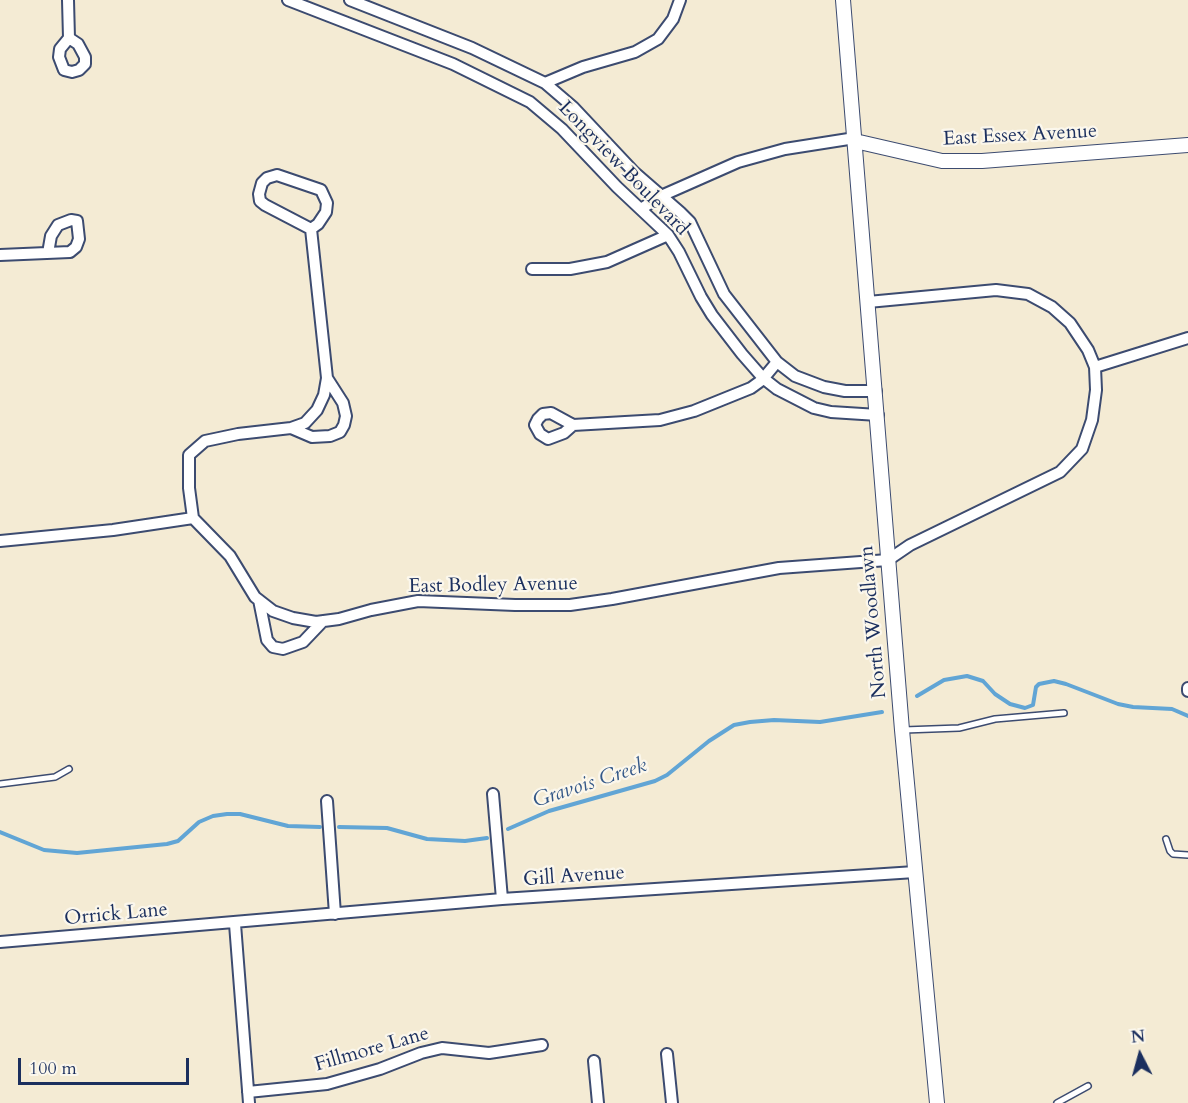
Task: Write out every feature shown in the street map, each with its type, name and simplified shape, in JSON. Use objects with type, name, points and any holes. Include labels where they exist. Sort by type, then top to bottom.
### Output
[{"type":"street","points":[[68,0],[69,38]]},
{"type":"street","name":"Longview Boulevard","points":[[350,0],[464,44],[545,83],[573,106],[634,172],[690,222],[724,294],[777,362],[795,376],[824,387],[845,391],[876,391]]},
{"type":"street","points":[[545,83],[583,67],[635,52],[658,39],[674,19],[680,0]]},
{"type":"street","name":"North Woodlawn","points":[[843,0],[902,730],[937,1103]]},
{"type":"street","name":"Longview Boulevard","points":[[292,1],[453,64],[530,102],[562,129],[668,235],[711,315],[763,378],[777,389],[814,408],[831,412],[878,416]]},
{"type":"street","name":"East Essex Avenue","points":[[641,209],[661,196],[738,162],[785,149],[855,140],[942,161],[982,161],[1188,145]]},
{"type":"street","points":[[277,175],[321,190],[327,203],[326,212],[318,224],[311,229],[260,201],[262,183],[267,178],[277,175]]},
{"type":"street","points":[[0,541],[113,530],[193,518],[189,488],[189,455],[205,441],[238,434],[291,428],[305,423],[317,410],[324,395],[327,378],[311,229]]},
{"type":"street","points":[[532,269],[570,269],[607,262],[668,235]]},
{"type":"street","points":[[0,255],[48,253]]},
{"type":"street","points":[[868,302],[996,290],[1028,294],[1052,307],[1070,322],[1088,350],[1095,367],[1096,390],[1092,420],[1082,449],[1060,472],[910,545],[888,560]]},
{"type":"street","points":[[1095,367],[1188,338]]},
{"type":"street","points":[[573,425],[660,420],[694,411],[752,388],[777,362]]},
{"type":"street","points":[[291,428],[312,437],[330,436],[340,432],[346,416],[343,403],[327,378]]},
{"type":"street","name":"East Bodley Avenue","points":[[193,518],[230,556],[255,597],[273,611],[293,618],[316,622],[418,601],[515,606],[570,605],[779,568],[888,560]]},
{"type":"street","points":[[259,600],[267,640],[273,647],[283,649],[303,642],[323,621]]},
{"type":"street","points":[[493,794],[502,900]]},
{"type":"street","points":[[327,801],[335,914]]},
{"type":"street","name":"Gill Avenue","points":[[235,924],[502,900],[915,872]]},
{"type":"street","points":[[235,924],[249,1099]]},
{"type":"street","name":"Orrick Lane","points":[[0,942],[235,924]]},
{"type":"street","name":"Fillmore Lane","points":[[237,1103],[327,1084],[442,1048],[489,1053],[542,1045]]},
{"type":"street","points":[[667,1054],[672,1103]]},
{"type":"street","points":[[594,1061],[598,1103]]},
{"type":"lane","points":[[902,730],[960,728],[995,719],[1064,713]]},
{"type":"lane","points":[[0,784],[55,777],[69,769]]},
{"type":"lane","points":[[1166,839],[1173,854],[1188,855]]},
{"type":"lane","points":[[1057,1103],[1088,1086]]},
{"type":"waterway","name":"Gravois Creek","points":[[917,696],[944,680],[967,676],[983,681],[995,694],[1010,704],[1025,708],[1033,705],[1036,687],[1039,684],[1054,681],[1118,704],[1172,709],[1188,716]]},
{"type":"waterway","name":"Gravois Creek","points":[[508,829],[549,811],[655,781],[667,775],[709,741],[734,725],[774,720],[820,722],[882,712]]},
{"type":"waterway","name":"Gravois Creek","points":[[0,832],[44,850],[77,853],[167,844],[178,841],[199,822],[213,816],[227,814],[240,814],[288,826],[320,827]]},
{"type":"waterway","name":"Gravois Creek","points":[[339,827],[387,828],[427,839],[465,841],[487,838]]}]
